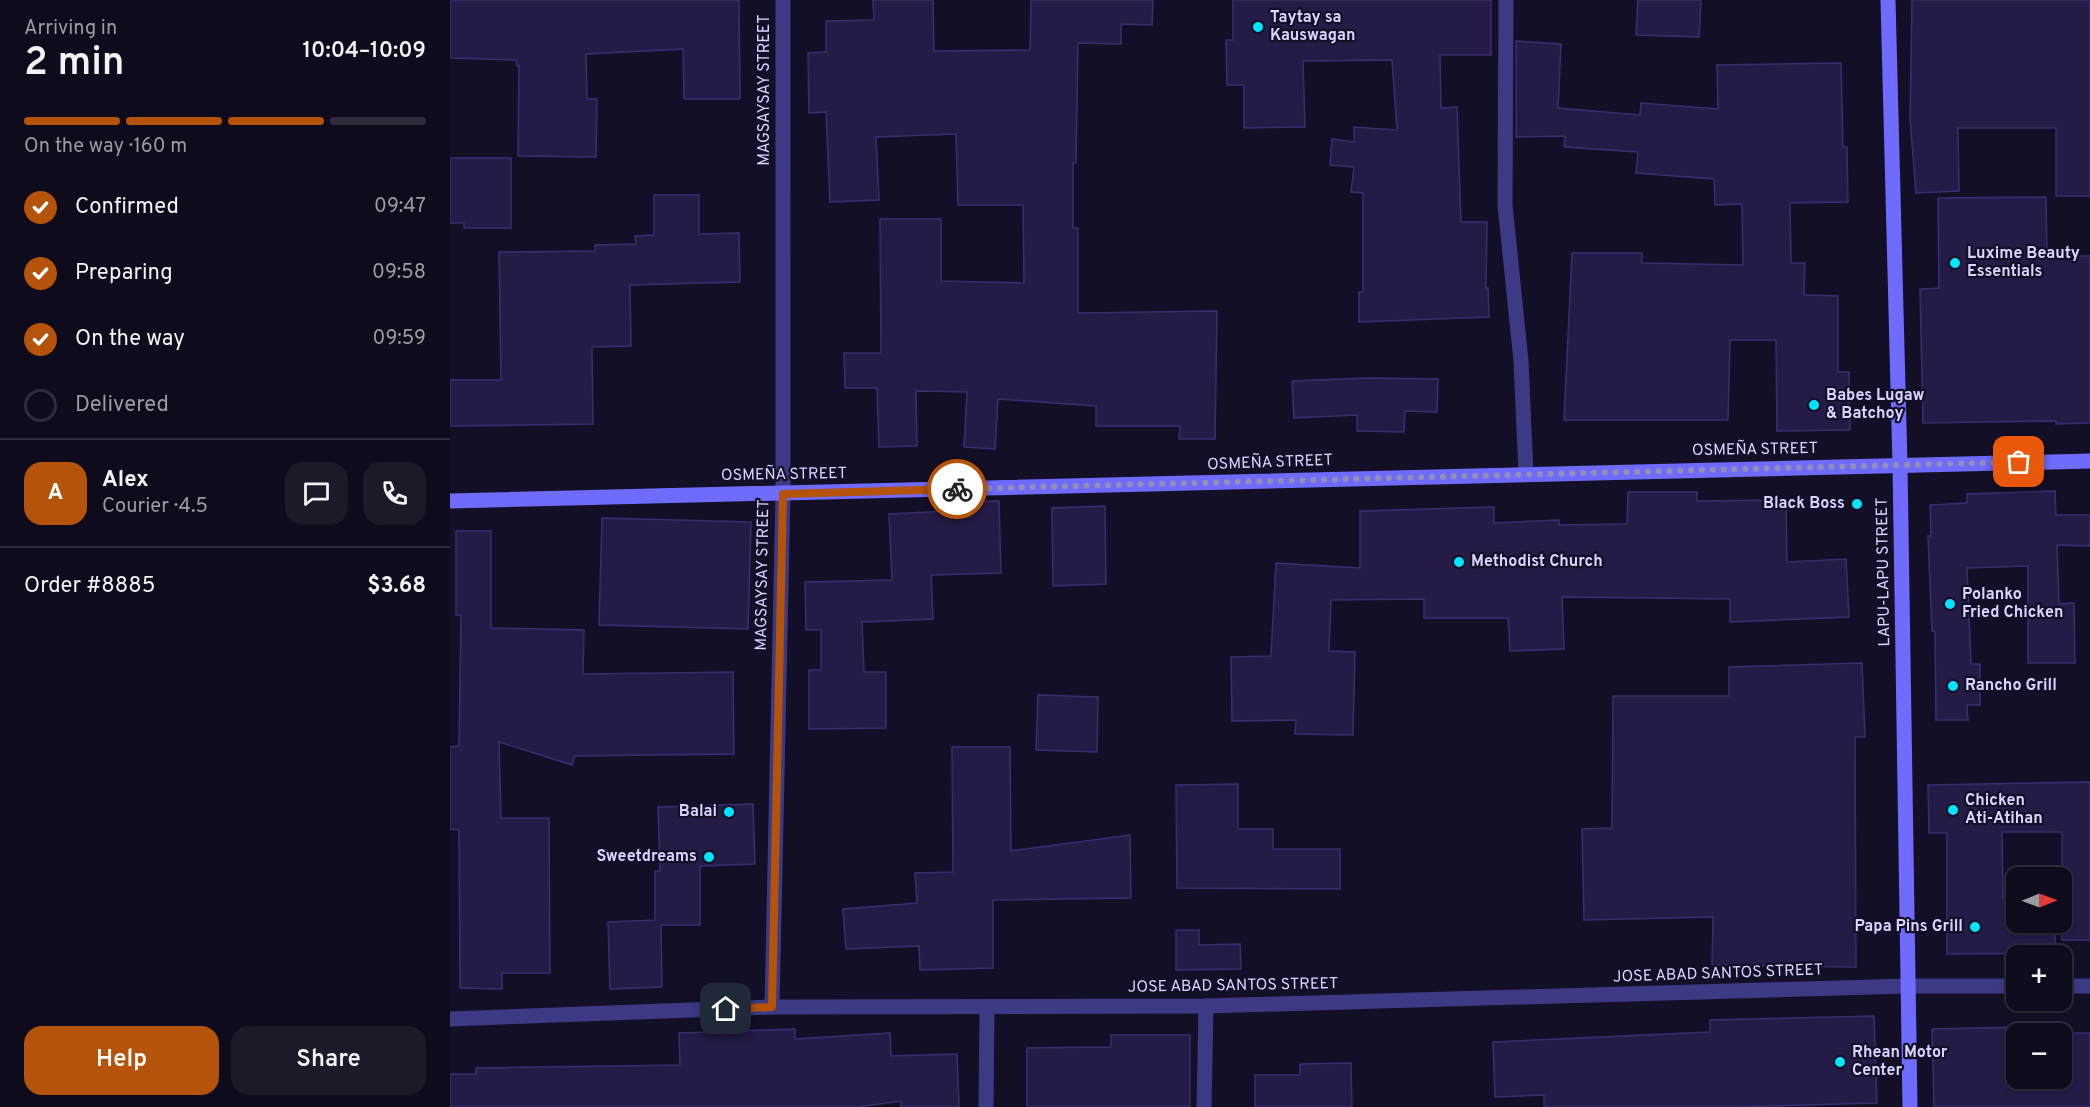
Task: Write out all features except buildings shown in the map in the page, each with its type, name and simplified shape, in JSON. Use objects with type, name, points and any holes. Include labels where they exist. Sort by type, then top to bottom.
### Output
[{"type":"street","name":"MAGSAYSAY STREET","points":[[772,1007],[783,494],[783,0]]},
{"type":"street","points":[[1506,0],[1505,205],[1521,362],[1526,474]]},
{"type":"street","name":"LAPU-LAPU STREET","points":[[1888,0],[1900,465],[1910,1107]]},
{"type":"street","name":"OSMEÑA STREET","points":[[450,501],[2090,461]]},
{"type":"street","name":"JOSE ABAD SANTOS STREET","points":[[450,1019],[772,1007],[987,1009],[1206,1006],[1907,986],[2006,986]]},
{"type":"street","points":[[2072,986],[2090,986]]},
{"type":"street","points":[[1204,1107],[1206,1006]]},
{"type":"street","points":[[986,1107],[987,1009]]},
{"type":"way so far","points":[[957,489],[2019,462]]},
{"type":"place","name":"Taytay sa Kauswagan","points":[[1258,27]]},
{"type":"place","name":"Luxime Beauty Essentials","points":[[1955,263]]},
{"type":"place","name":"Babes Lugaw & Batchoy","points":[[1814,405]]},
{"type":"place","name":"Black Boss","points":[[1857,504]]},
{"type":"place","name":"Methodist Church","points":[[1459,562]]},
{"type":"place","name":"Polanko Fried Chicken","points":[[1950,604]]},
{"type":"place","name":"Rancho Grill","points":[[1953,686]]},
{"type":"place","name":"Chicken Ati-Atihan","points":[[1953,810]]},
{"type":"place","name":"Balai","points":[[729,812]]},
{"type":"place","name":"Sweetdreams","points":[[709,857]]},
{"type":"place","name":"Papa Pins Grill","points":[[1975,927]]},
{"type":"place","name":"Rhean Motor Center","points":[[1840,1062]]},
{"type":"route","points":[[726,1009],[772,1007],[783,494],[957,489]]}]
